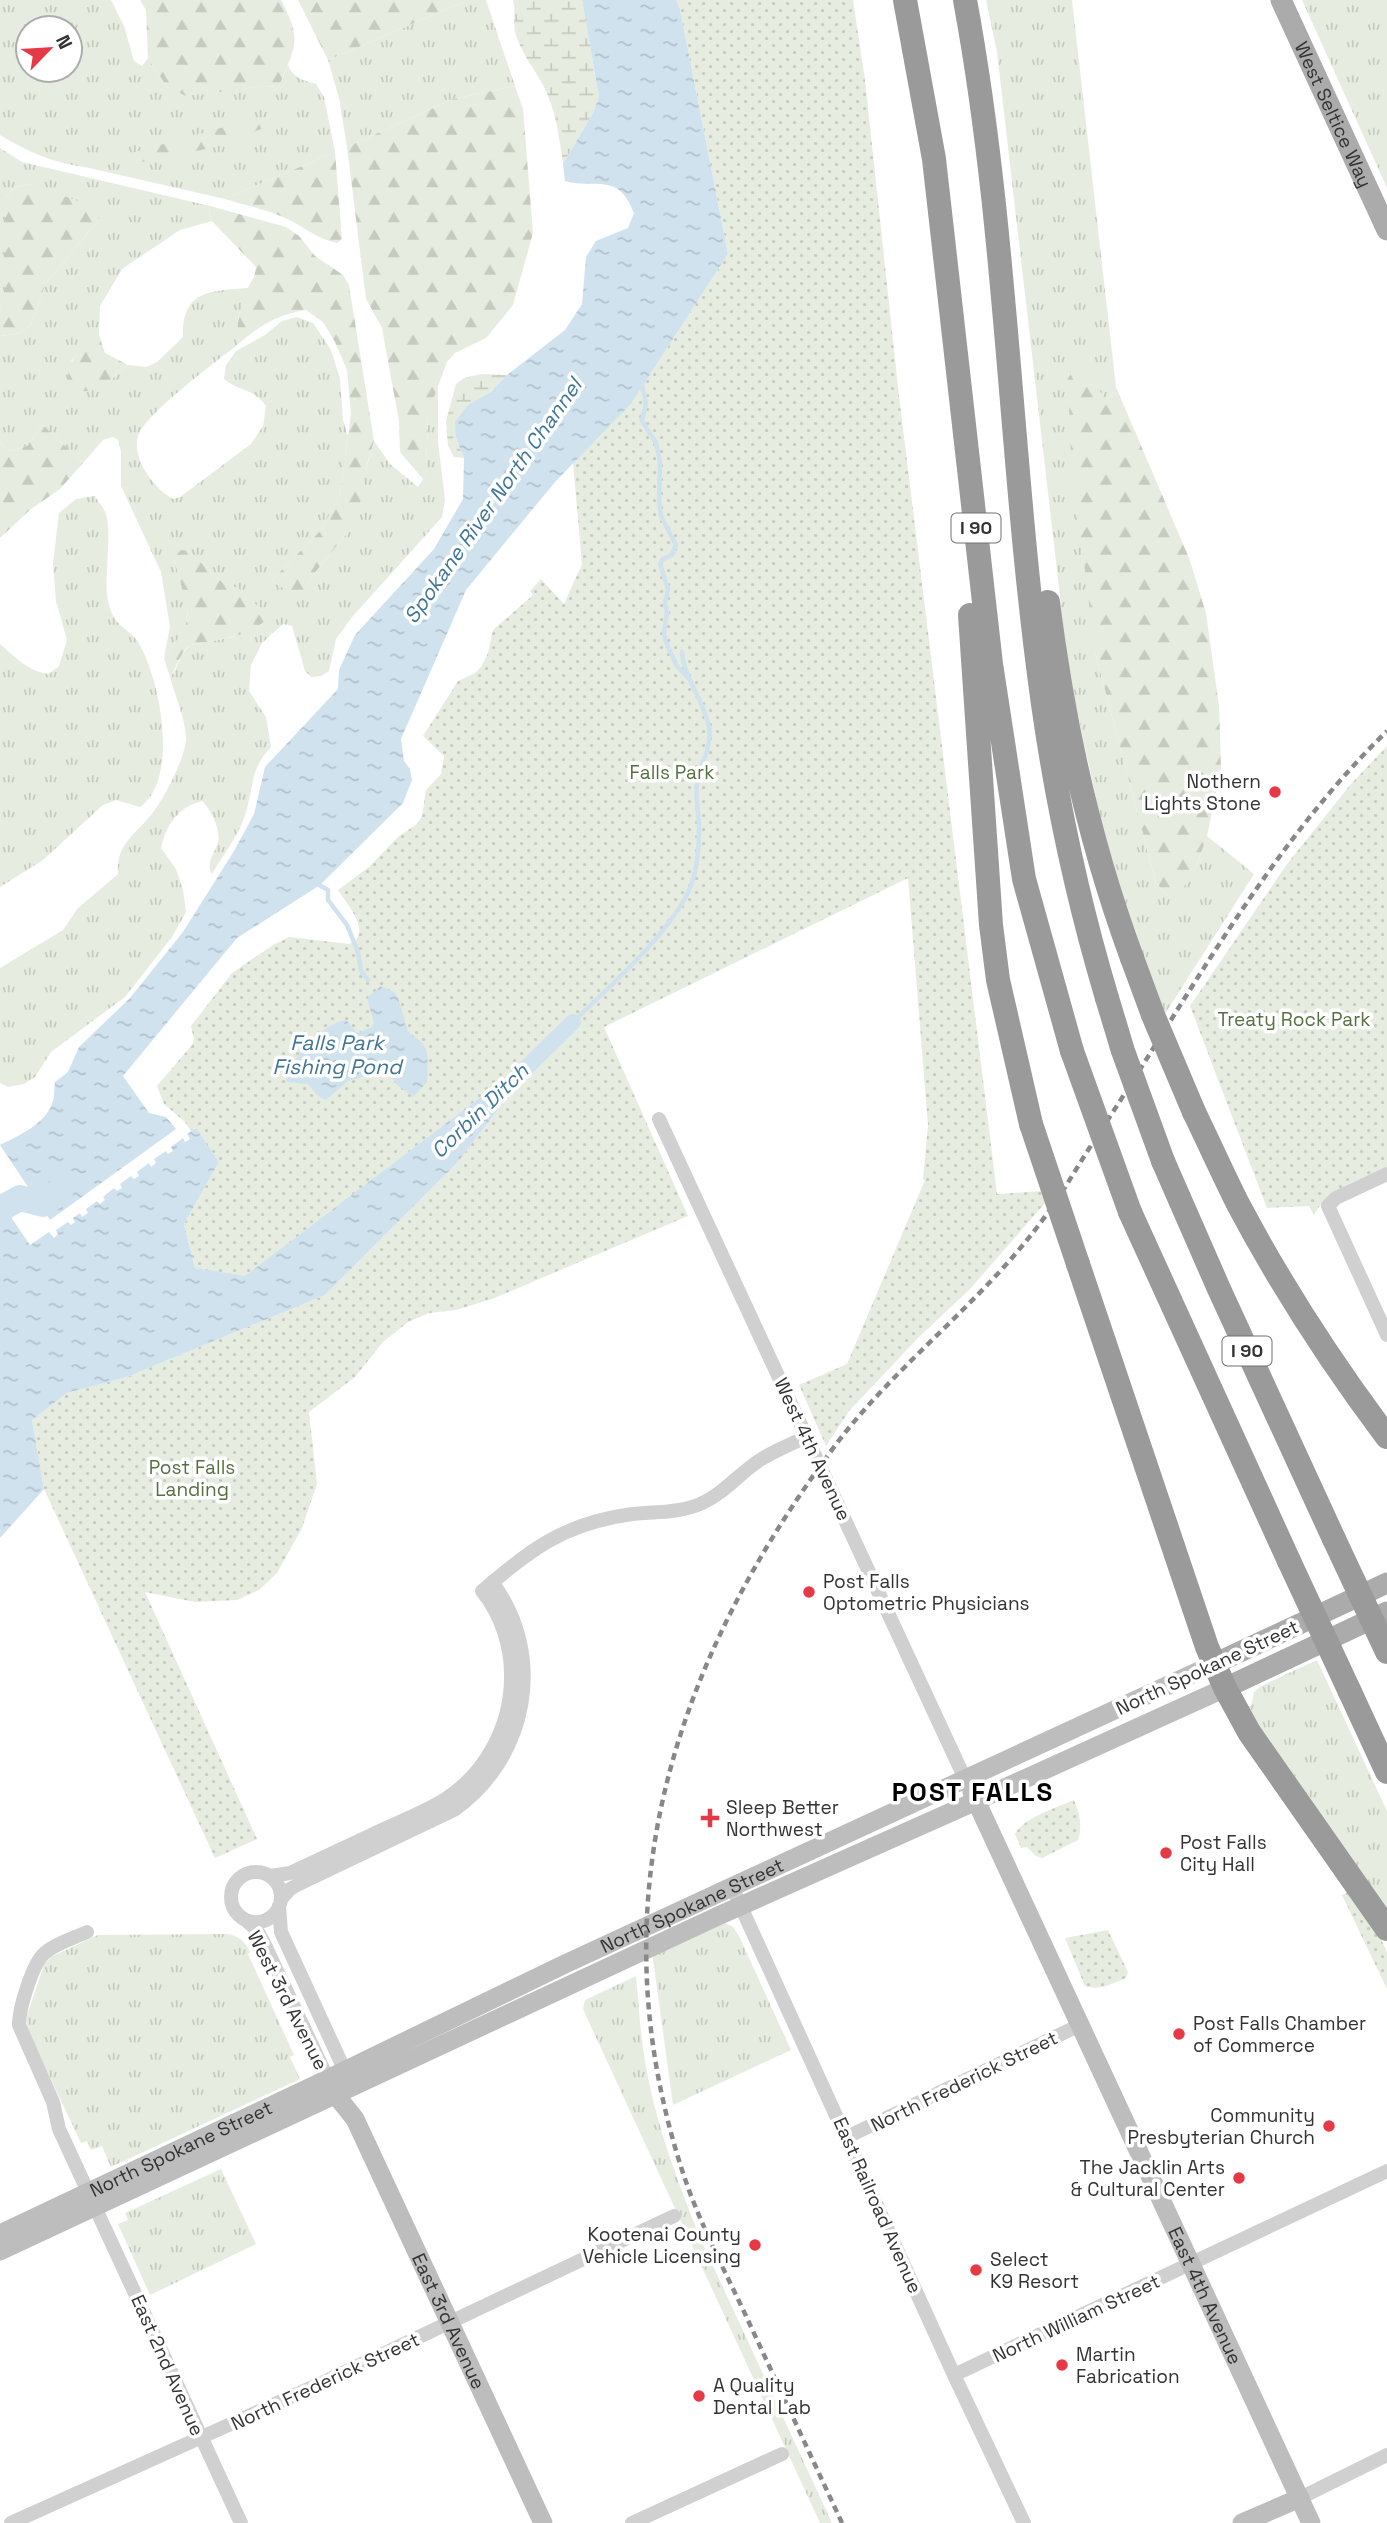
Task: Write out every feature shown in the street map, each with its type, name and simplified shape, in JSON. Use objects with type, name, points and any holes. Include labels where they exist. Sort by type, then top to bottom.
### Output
[{"type":"highway","name":"I 90","points":[[905,0],[934,159],[992,664],[1024,879],[1072,1051],[1130,1212],[1387,1772]]},
{"type":"highway","name":"I 90","points":[[965,0],[993,192],[1043,704],[1068,848],[1084,919],[1123,1051],[1163,1161],[1213,1277],[1387,1652]]},
{"type":"highway","points":[[993,192],[1050,617],[1075,760],[1113,907],[1158,1028],[1238,1203],[1270,1262],[1387,1437]]},
{"type":"highway","points":[[962,404],[965,526],[991,925],[998,980],[1031,1124],[1214,1664],[1249,1732],[1387,1929]]},
{"type":"main road","name":"West Seltice Way","points":[[1281,0],[1387,230]]},
{"type":"main road","name":"North Spokane Street","points":[[340,2083],[565,1964],[1387,1583]]},
{"type":"main road","name":"North Spokane Street","points":[[0,2234],[92,2199],[340,2083],[976,1801],[1387,1612]]},
{"type":"main road","name":"East 4th Avenue","points":[[965,1779],[1311,2523]]},
{"type":"main road","name":"East 3rd Avenue","points":[[340,2083],[543,2523]]},
{"type":"main road","name":"North Spokane Street","points":[[0,2251],[92,2199]]},
{"type":"main road","points":[[1242,2523],[1300,2498]]},
{"type":"street","name":"West 4th Avenue","points":[[659,1119],[965,1779]]},
{"type":"street","points":[[1387,1174],[1336,1198],[1328,1206],[1383,1313],[1387,1335]]},
{"type":"street","points":[[487,1587],[529,1552],[551,1538],[574,1528],[631,1514],[677,1511],[705,1502],[761,1459],[808,1436]]},
{"type":"street","points":[[270,1876],[290,1872],[426,1810],[462,1787],[480,1769],[502,1729],[508,1709],[511,1678],[504,1633],[487,1587]]},
{"type":"street","points":[[280,1903],[279,1886],[264,1872],[249,1872],[237,1879],[233,1885],[230,1898],[234,1910],[247,1921],[264,1921],[273,1915],[290,1889],[454,1810],[474,1794],[499,1764],[518,1724],[523,1702],[523,1653],[515,1622],[503,1598],[487,1587]]},
{"type":"street","name":"East Railroad Avenue","points":[[732,1886],[1024,2523]]},
{"type":"street","name":"West 3rd Avenue","points":[[280,1903],[281,1932],[340,2083]]},
{"type":"street","name":"West 3rd Avenue","points":[[247,1921],[264,1941],[340,2083]]},
{"type":"street","name":"East 2nd Avenue","points":[[87,1932],[50,1949],[40,1958],[20,2012],[19,2025],[49,2092],[57,2124],[241,2523]]},
{"type":"street","name":"North Frederick Street","points":[[847,2137],[1080,2025]]},
{"type":"street","name":"North William Street","points":[[954,2375],[1387,2171]]},
{"type":"street","name":"North Frederick Street","points":[[11,2523],[450,2323],[674,2216]]},
{"type":"street","points":[[632,2523],[782,2454]]},
{"type":"street","points":[[1300,2498],[1387,2455]]},
{"type":"green space","points":[[0,0],[111,0],[124,26],[134,61],[142,66],[148,58],[167,87],[186,95],[266,86],[279,87],[288,65],[296,76],[316,84],[324,97],[335,152],[225,199],[62,163],[31,152],[0,135]]},
{"type":"green space","points":[[140,0],[281,0],[292,25],[294,44],[279,87],[266,86],[186,96],[167,87],[148,58],[146,10]]},
{"type":"green space","points":[[298,0],[468,0],[328,60]]},
{"type":"green space","points":[[468,0],[486,0],[515,86],[453,99],[347,147],[339,98],[328,60]]},
{"type":"green space","points":[[513,0],[582,0],[599,97],[593,113],[563,164],[551,104],[520,47],[515,32]]},
{"type":"green space","name":"Falls Park","points":[[676,0],[853,0],[865,80],[899,396],[997,1194],[1043,1191],[1046,1202],[970,1289],[917,1339],[849,1411],[826,1446],[799,1385],[847,1364],[925,1180],[928,1125],[908,878],[604,1027],[688,1216],[492,1299],[456,1310],[429,1313],[408,1322],[383,1342],[355,1377],[309,1412],[317,1484],[302,1528],[277,1573],[259,1590],[237,1600],[195,1602],[145,1592],[257,1839],[215,1858],[44,1489],[32,1420],[67,1393],[127,1377],[325,1295],[457,1163],[503,1103],[491,1089],[245,1277],[195,1268],[184,1224],[219,1162],[195,1128],[191,1131],[185,1122],[164,1104],[157,1086],[192,1045],[194,1040],[191,1026],[232,973],[289,937],[349,944],[356,939],[359,926],[338,890],[369,867],[398,837],[417,824],[422,816],[426,790],[441,774],[444,756],[423,736],[458,681],[481,667],[488,653],[493,630],[533,595],[530,591],[541,579],[564,604],[582,564],[573,463],[631,404],[728,254],[680,9]]},
{"type":"green space","points":[[986,0],[1072,0],[1116,387],[1106,402],[1095,652],[1156,883],[1168,896],[1195,870],[1207,836],[1254,874],[1163,1017],[1138,949],[1102,825],[1069,674],[997,52]]},
{"type":"green space","points":[[1302,0],[1387,0],[1387,188]]},
{"type":"green space","points":[[515,86],[523,109],[533,233],[513,305],[486,338],[455,353],[447,362],[428,413],[426,474],[423,479],[400,452],[399,421],[382,328],[366,299],[347,147],[453,99]]},
{"type":"green space","points":[[256,118],[268,122],[266,127],[216,147],[122,166],[117,159],[135,152]]},
{"type":"green space","points":[[0,148],[22,162],[210,206],[212,221],[180,230],[122,269],[100,306],[99,335],[71,361],[108,382],[128,365],[146,367],[157,362],[183,337],[187,310],[193,302],[210,292],[248,288],[238,318],[237,345],[167,402],[143,426],[138,436],[138,454],[146,472],[159,488],[173,499],[180,497],[251,444],[263,426],[266,406],[256,396],[224,379],[226,365],[236,351],[265,335],[282,321],[297,317],[313,323],[331,350],[340,379],[343,420],[348,436],[340,495],[322,529],[271,581],[302,595],[313,575],[348,532],[374,441],[390,464],[418,487],[426,474],[428,413],[438,382],[438,442],[445,499],[442,517],[353,616],[336,639],[329,671],[321,676],[311,677],[305,671],[292,626],[283,624],[262,643],[251,665],[249,691],[266,717],[271,747],[255,772],[245,815],[235,837],[212,874],[210,862],[219,837],[209,809],[202,801],[186,808],[174,818],[161,848],[176,869],[186,912],[172,937],[125,997],[51,1052],[35,1077],[24,1084],[8,1087],[0,1083],[0,968],[63,930],[77,909],[118,874],[123,848],[162,800],[177,769],[186,741],[183,718],[170,677],[181,655],[190,645],[233,637],[263,624],[239,589],[222,582],[189,551],[174,558],[188,610],[185,629],[164,658],[170,627],[161,572],[121,486],[121,451],[118,440],[113,437],[103,440],[83,463],[43,425],[27,446],[9,451],[0,443],[0,336],[21,333],[31,324],[46,283],[99,220],[30,184],[15,187],[5,198],[5,297],[0,310]]},
{"type":"green space","points":[[335,152],[342,239],[337,243],[323,239],[276,214],[225,199]]},
{"type":"green space","points":[[30,184],[95,207],[99,220],[46,283],[31,324],[21,333],[0,336],[0,310],[5,296],[5,198],[15,187]]},
{"type":"green space","points":[[210,206],[286,227],[299,236],[315,256],[343,275],[349,285],[374,441],[360,504],[348,532],[313,575],[302,596],[298,597],[271,581],[322,529],[340,495],[351,414],[347,370],[323,322],[306,310],[286,314],[269,322],[237,345],[241,308],[256,267],[212,221]]},
{"type":"green space","points":[[99,335],[105,353],[128,365],[96,389],[71,391],[68,373],[70,365]]},
{"type":"green space","points":[[1076,367],[1088,369],[1106,402],[1116,387],[1189,558],[1206,613],[1219,706],[1221,769],[1207,836],[1195,870],[1183,888],[1168,896],[1156,883],[1095,652],[1071,456],[1068,378]]},
{"type":"green space","points":[[481,374],[507,375],[492,391],[468,405],[456,438],[464,458],[454,457],[448,446],[446,421],[456,384],[464,378]]},
{"type":"green space","points":[[43,425],[83,463],[60,489],[31,509],[0,538],[0,443],[9,451],[27,446]]},
{"type":"green space","points":[[95,496],[105,512],[108,524],[109,605],[118,623],[138,642],[146,658],[159,702],[163,752],[160,775],[152,794],[140,807],[116,800],[103,805],[43,860],[0,887],[0,644],[23,663],[42,673],[49,674],[59,666],[67,640],[56,601],[53,564],[59,513],[76,499]]},
{"type":"green space","points":[[181,550],[189,551],[222,582],[239,589],[269,616],[257,627],[242,634],[187,647],[170,677],[164,658],[185,629],[188,611],[174,558]]},
{"type":"green space","name":"Treaty Rock Park","points":[[1387,746],[1387,1167],[1336,1192],[1327,1198],[1314,1215],[1309,1206],[1267,1208],[1190,1006],[1287,864],[1351,784]]},
{"type":"green space","points":[[1317,1660],[1387,1811],[1387,1916],[1244,1706],[1251,1706],[1254,1692],[1261,1686]]},
{"type":"green space","points":[[1074,1800],[1080,1820],[1078,1840],[1042,1858],[1027,1847],[1021,1848],[1015,1834],[1019,1828]]},
{"type":"green space","points":[[1348,1892],[1379,1935],[1387,1952],[1387,1989],[1342,1895]]},
{"type":"green space","points":[[725,1923],[733,1927],[739,1936],[791,2050],[673,2105],[652,1952]]},
{"type":"green space","points":[[1108,1930],[1128,1972],[1126,1978],[1101,1987],[1085,1986],[1065,1938]]},
{"type":"green space","points":[[226,1934],[238,1937],[248,1948],[248,1954],[294,2055],[290,2057],[300,2079],[111,2167],[102,2146],[91,2150],[87,2141],[81,2143],[28,2031],[26,2018],[44,1965],[51,1957],[98,1935]]},
{"type":"green space","points":[[636,1976],[649,2084],[676,2174],[701,2240],[832,2523],[820,2523],[583,2009],[585,2000]]},
{"type":"green space","points":[[221,2169],[256,2244],[150,2295],[118,2224],[128,2220],[125,2213]]},
{"type":"water","points":[[582,0],[676,0],[680,9],[728,254],[631,404],[555,482],[466,590],[401,739],[404,761],[410,769],[412,780],[403,803],[320,885],[237,938],[123,1076],[149,1113],[166,1117],[176,1129],[50,1220],[0,1145],[30,1129],[43,1118],[53,1101],[55,1082],[68,1072],[79,1047],[130,998],[183,932],[254,814],[265,767],[338,689],[339,670],[355,635],[434,549],[463,499],[464,458],[456,438],[455,422],[468,405],[492,391],[507,375],[565,330],[582,304],[586,257],[596,241],[628,228],[634,213],[621,192],[606,185],[565,181],[563,164],[593,113],[599,97]]},
{"type":"water","name":"Falls Park Fishing Pond","points":[[381,986],[394,992],[408,1031],[426,1049],[427,1082],[413,1097],[396,1084],[387,1070],[348,1081],[326,1100],[318,1096],[308,1084],[287,1082],[285,1074],[296,1058],[328,1027],[346,1020],[357,1033],[372,1027],[374,1023],[367,998]]},
{"type":"water","points":[[491,1089],[503,1103],[457,1163],[325,1295],[127,1377],[67,1393],[32,1420],[44,1489],[0,1538],[0,1201],[30,1245],[49,1232],[54,1238],[58,1234],[56,1230],[68,1222],[71,1225],[75,1222],[73,1218],[80,1213],[82,1217],[88,1213],[86,1209],[97,1201],[100,1204],[105,1200],[103,1197],[114,1188],[117,1191],[122,1188],[120,1184],[131,1176],[134,1179],[139,1176],[137,1172],[149,1163],[151,1167],[156,1163],[154,1159],[166,1151],[168,1154],[173,1151],[171,1147],[183,1138],[185,1142],[190,1139],[187,1134],[196,1128],[219,1162],[184,1224],[195,1268],[245,1276]]},
{"type":"waterway","points":[[641,381],[646,403],[642,421],[656,443],[660,462],[661,516],[676,545],[672,555],[663,559],[660,564],[668,589],[665,603],[665,640],[676,665],[690,680]]},
{"type":"waterway","name":"Corbin Ditch","points":[[573,1022],[659,935],[686,896],[693,879],[699,840],[697,784],[707,749],[709,727],[686,671],[682,652]]},
{"type":"waterway","points":[[319,885],[328,890],[328,900],[347,925],[358,952],[361,971],[368,980]]},
{"type":"waterway","name":"Corbin Ditch","points":[[484,1109],[573,1022]]},
{"type":"waterway","name":"Spokane River North Channel","points":[[0,1212],[20,1198],[43,1204],[60,1192],[63,1183]]},
{"type":"railway","points":[[842,2523],[696,2209],[683,2173],[658,2073],[647,1976],[650,1882],[665,1790],[693,1700],[731,1612],[779,1526],[837,1443],[861,1414],[992,1279],[1041,1222],[1265,877],[1343,777],[1387,731]]},
{"type":"place","name":"Nothern Lights Stone","points":[[1275,792]]},
{"type":"place","name":"Post Falls Optometric Physicians","points":[[809,1592]]},
{"type":"place","name":"Sleep Better Northwest","points":[[710,1818]]},
{"type":"place","name":"Post Falls City Hall","points":[[1166,1853]]},
{"type":"place","name":"Post Falls Chamber of Commerce","points":[[1179,2034]]},
{"type":"place","name":"Community Presbyterian Church","points":[[1329,2126]]},
{"type":"place","name":"The Jacklin Arts & Cultural Center","points":[[1239,2178]]},
{"type":"place","name":"Kootenai County Vehicle Licensing","points":[[755,2245]]},
{"type":"place","name":"Select K9 Resort","points":[[976,2270]]},
{"type":"place","name":"Martin Fabrication","points":[[1062,2365]]},
{"type":"place","name":"A Quality Dental Lab","points":[[699,2396]]},
{"type":"district","name":"POST FALLS","points":[[973,1792]]},
{"type":"park label","name":"Post Falls Landing","points":[[192,1478]]}]
